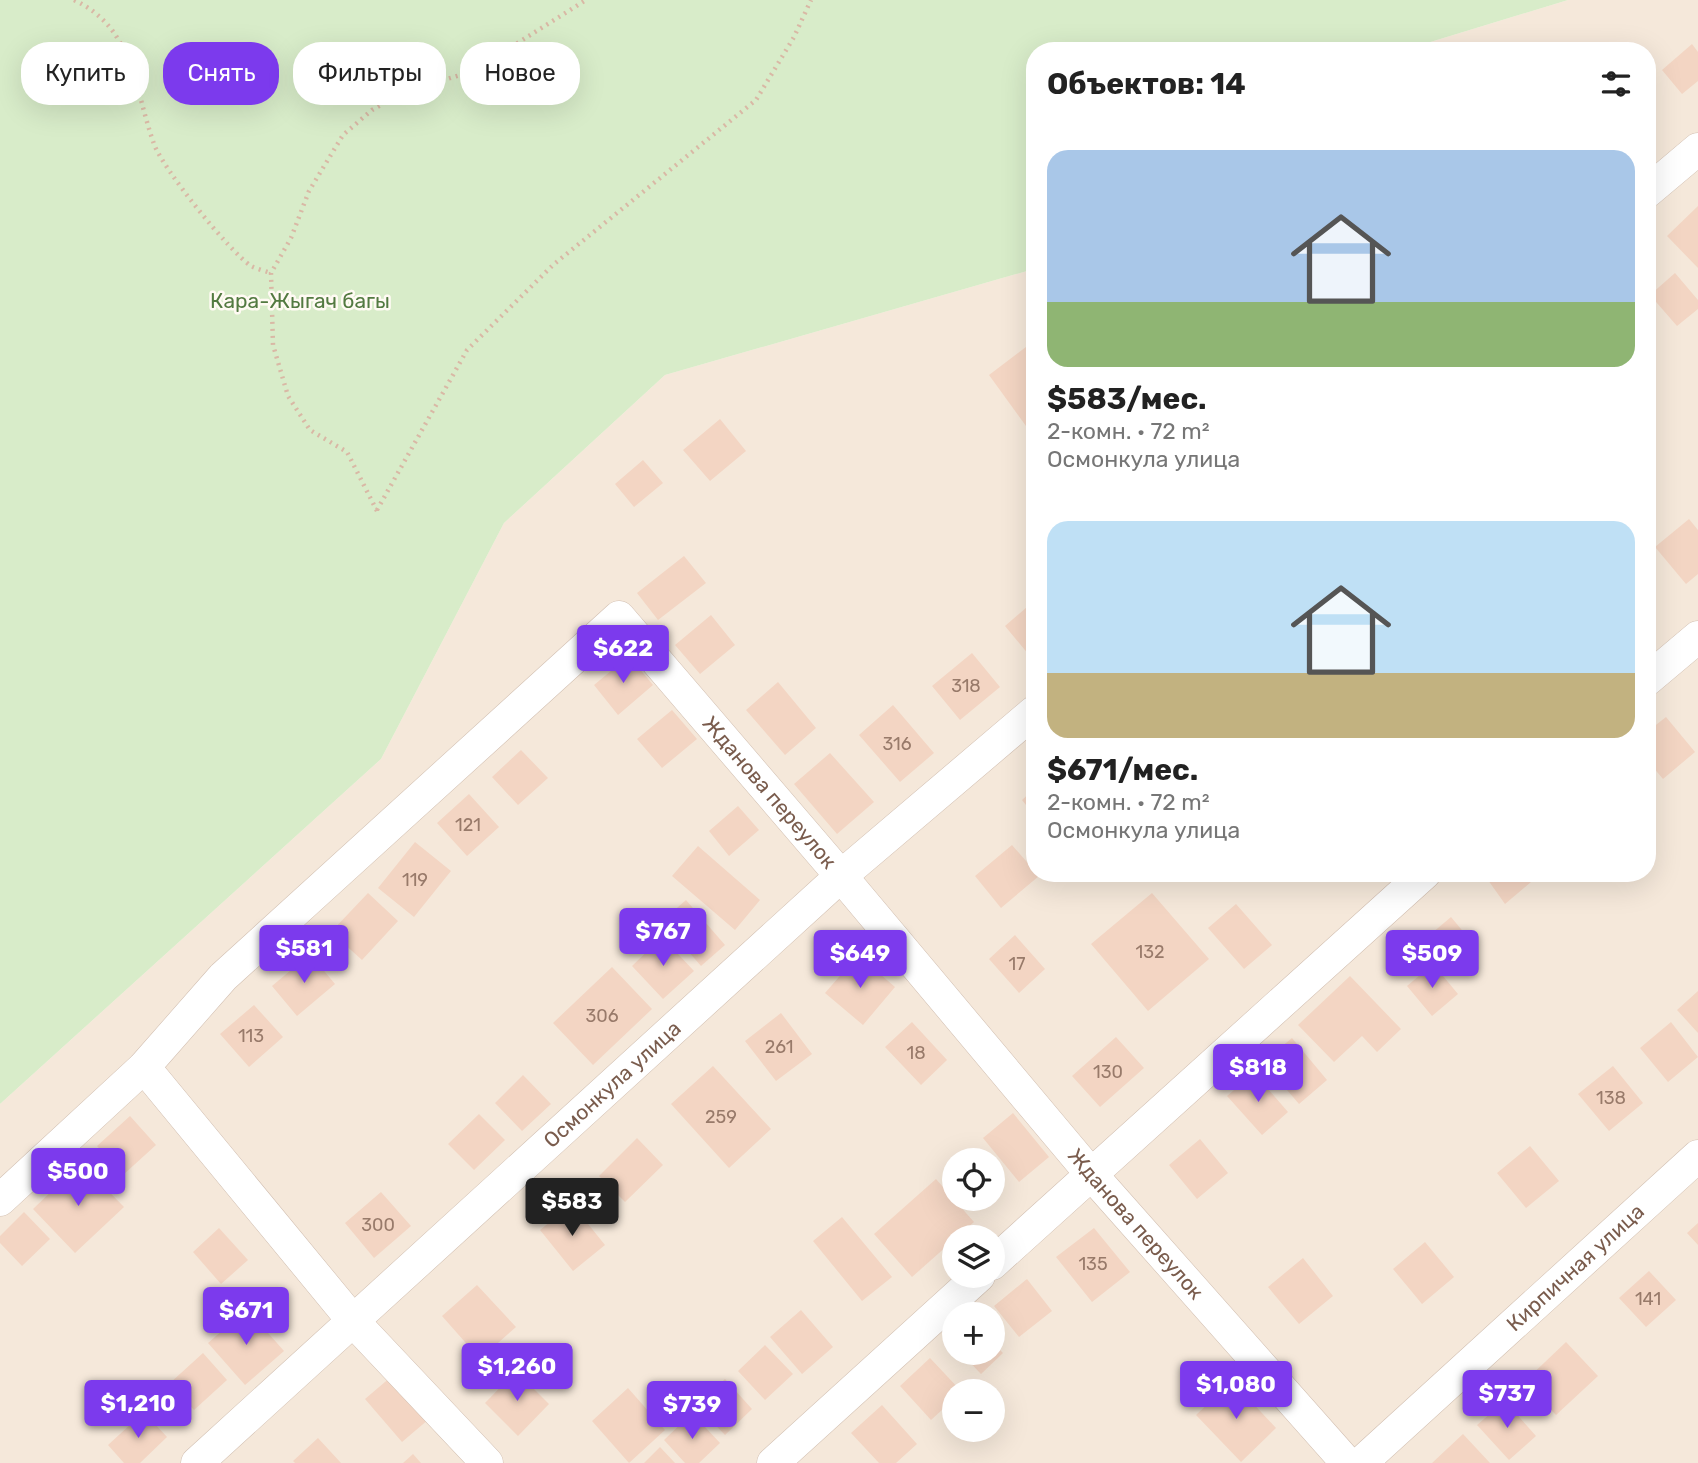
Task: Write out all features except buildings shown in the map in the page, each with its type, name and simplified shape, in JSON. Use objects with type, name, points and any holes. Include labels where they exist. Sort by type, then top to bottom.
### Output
[{"type":"street","points":[[1656,184],[1698,149]]},
{"type":"street","name":"Жданова переулок","points":[[144,1067],[223,978],[619,617],[1091,1174],[1347,1463]]},
{"type":"street","points":[[1656,672],[1698,637]]},
{"type":"street","name":"Осмонкула улица","points":[[197,1463],[841,876],[1026,719]]},
{"type":"street","points":[[1005,1252],[1414,882]]},
{"type":"street","points":[[0,1199],[144,1067],[354,1322],[487,1463]]},
{"type":"street","name":"Кирпичная улица","points":[[1361,1463],[1698,1156]]},
{"type":"street","points":[[772,1463],[966,1288]]},
{"type":"path","points":[[74,0],[93,9],[121,40],[155,147],[189,195],[251,266],[271,273]]},
{"type":"path","points":[[586,0],[473,71],[392,99],[373,110],[343,135],[309,191],[291,238],[271,273],[273,345],[288,397],[310,430],[347,452],[377,511],[467,351],[553,265],[756,100],[794,37],[811,0]]},
{"type":"shaded area","points":[[1568,0],[1698,0],[1698,1463],[0,1463],[0,1104],[381,759],[504,523],[665,375],[1026,271],[1026,882],[1656,882],[1656,42],[1430,42]]},
{"type":"green space","name":"Кара-Жыгач багы","points":[[0,0],[1568,0],[1430,42],[1026,42],[1026,271],[665,375],[504,523],[381,759],[0,1104]]}]
